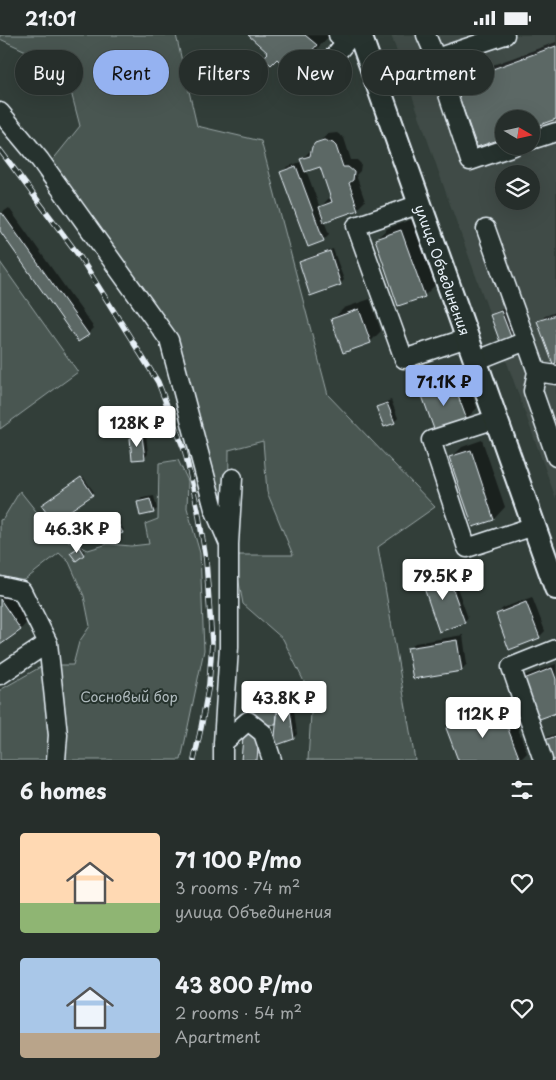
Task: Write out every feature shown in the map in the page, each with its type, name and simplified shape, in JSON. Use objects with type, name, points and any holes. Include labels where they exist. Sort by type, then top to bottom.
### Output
[{"type":"main road","name":"улица Объединения","points":[[360,35],[534,526],[555,580]]},
{"type":"lane","points":[[338,35],[346,43],[340,50]]},
{"type":"lane","points":[[426,35],[433,50]]},
{"type":"lane","points":[[460,50],[504,35]]},
{"type":"lane","points":[[448,95],[470,161],[495,152]]},
{"type":"lane","points":[[0,112],[40,160],[169,341],[214,509],[229,544]]},
{"type":"lane","points":[[540,137],[556,132]]},
{"type":"lane","points":[[420,204],[356,225],[404,359],[467,338]]},
{"type":"lane","points":[[486,229],[537,372],[533,391],[556,457]]},
{"type":"lane","points":[[475,361],[526,341]]},
{"type":"lane","points":[[537,372],[556,375]]},
{"type":"lane","points":[[496,419],[431,440],[468,548],[534,526]]},
{"type":"lane","points":[[223,751],[229,647],[229,544],[233,478]]},
{"type":"lane","points":[[0,586],[22,591],[48,643],[58,735],[56,760]]},
{"type":"lane","points":[[0,675],[48,643]]},
{"type":"lane","points":[[542,760],[511,667],[556,649]]},
{"type":"lane","points":[[223,751],[248,721],[263,733],[272,760]]},
{"type":"shaded area","points":[[391,35],[556,35],[556,499],[412,95],[494,95],[494,50],[396,50]]},
{"type":"green space","points":[[0,35],[176,35],[179,50],[179,95],[190,95],[197,126],[261,141],[328,395],[435,507],[378,547],[415,760],[308,760],[312,698],[283,639],[243,604],[234,555],[293,555],[267,492],[263,441],[229,450],[228,525],[163,337],[39,177],[80,126],[72,95],[83,95],[83,50],[24,50],[0,39]]},
{"type":"green space","points":[[0,262],[78,372],[0,429]]},
{"type":"green space","name":"Сосновый бор","points":[[178,460],[188,481],[187,508],[200,553],[204,650],[181,760],[0,760],[0,690],[44,665],[73,665],[79,642],[90,626],[84,596],[69,562],[59,553],[25,580],[7,581],[0,579],[0,520],[3,519],[20,491],[55,535],[88,550],[108,544],[131,546],[149,544],[145,524],[158,519],[159,463]]},
{"type":"building","points":[[248,35],[305,35],[317,45],[313,50],[278,50],[278,60],[271,65],[268,62],[268,50],[265,50]]},
{"type":"building","points":[[556,46],[556,119],[540,125],[540,110],[495,110],[495,141],[477,147],[458,95],[494,95],[494,68]]},
{"type":"building","points":[[324,140],[336,146],[343,167],[348,167],[354,172],[353,180],[349,183],[358,210],[324,222],[319,207],[332,202],[320,167],[305,172],[300,159],[310,156],[315,143]]},
{"type":"building","points":[[296,166],[324,241],[308,247],[280,172]]},
{"type":"building","points":[[2,213],[89,335],[78,342],[0,231],[0,214]]},
{"type":"building","points":[[401,230],[425,297],[398,306],[375,239]]},
{"type":"building","points":[[330,251],[341,285],[310,296],[299,262]]},
{"type":"building","points":[[359,309],[371,343],[343,353],[331,319]]},
{"type":"building","points":[[501,311],[511,337],[500,342],[490,315]]},
{"type":"building","points":[[556,315],[556,363],[553,364],[537,321]]},
{"type":"building","points":[[453,382],[467,420],[435,432],[421,393]]},
{"type":"building","points":[[387,403],[395,423],[384,427],[376,407]]},
{"type":"building","points":[[142,436],[145,459],[132,460],[130,438]]},
{"type":"building","points":[[471,450],[494,520],[473,527],[449,457]]},
{"type":"building","points":[[81,477],[93,495],[53,522],[41,505]]},
{"type":"building","points":[[150,499],[154,513],[140,516],[137,502]]},
{"type":"building","points":[[117,522],[123,533],[118,535],[113,525]]},
{"type":"building","points":[[79,547],[84,555],[76,561],[70,553]]},
{"type":"building","points":[[446,570],[465,623],[439,632],[421,579]]},
{"type":"building","points":[[0,599],[21,630],[0,645]]},
{"type":"building","points":[[526,602],[540,638],[509,650],[496,614]]},
{"type":"building","points":[[457,640],[462,671],[413,679],[407,648]]},
{"type":"building","points":[[552,668],[556,679],[556,713],[534,721],[519,681]]},
{"type":"building","points":[[247,692],[262,693],[264,700],[278,701],[276,725],[260,725],[257,760],[241,760]]},
{"type":"building","points":[[279,697],[288,697],[294,739],[274,746]]},
{"type":"building","points":[[500,708],[520,760],[458,760],[446,728]]},
{"type":"building","points":[[556,736],[556,760],[548,760],[542,741]]},
{"type":"railway","points":[[0,150],[80,257],[158,382],[185,452],[198,510],[206,560],[212,643],[209,684],[194,760]]}]
